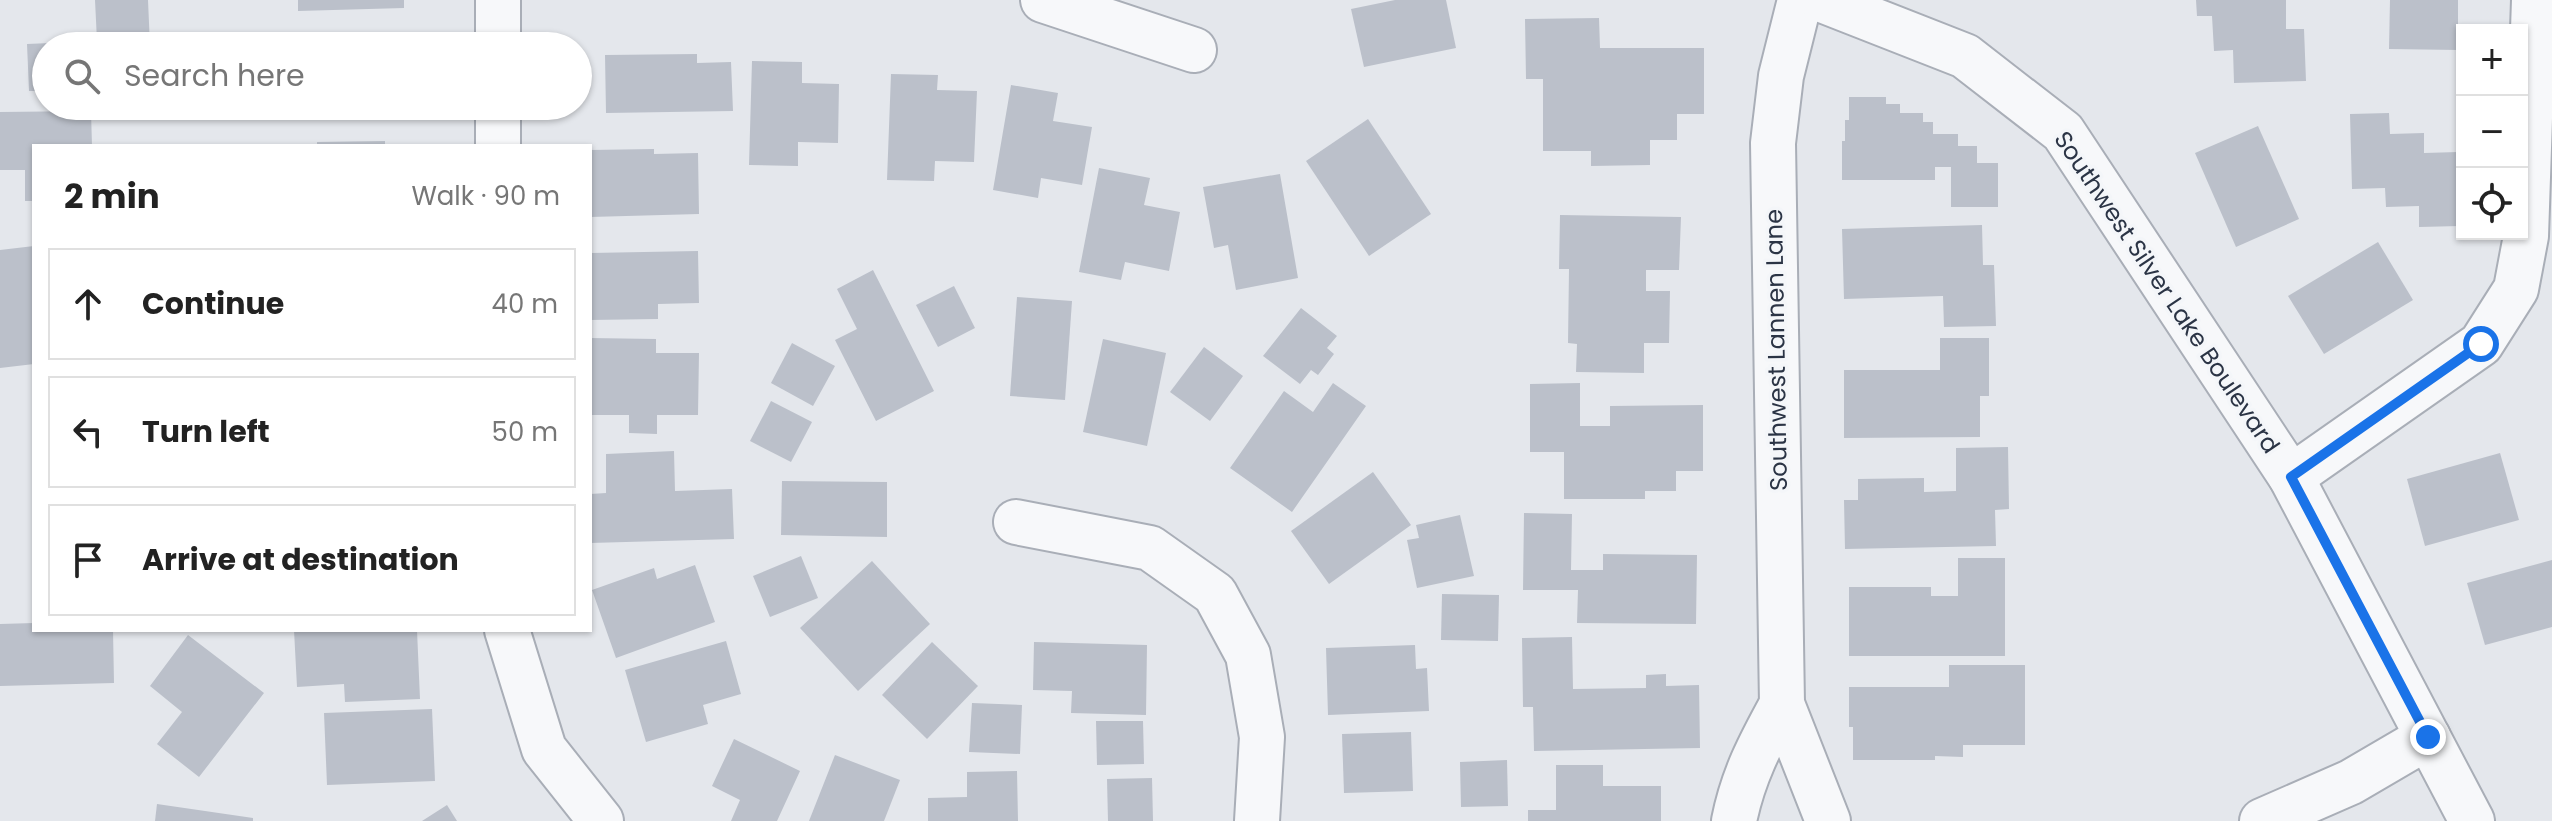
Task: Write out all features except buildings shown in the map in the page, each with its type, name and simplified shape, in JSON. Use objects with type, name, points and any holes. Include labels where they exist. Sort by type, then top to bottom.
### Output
[{"type":"street","points":[[498,0],[498,32]]},
{"type":"street","points":[[1043,0],[1194,50]]},
{"type":"street","name":"Southwest Lannen Lane","points":[[1800,0],[1781,76],[1773,143],[1782,704],[1828,821]]},
{"type":"street","name":"Southwest Silver Lake Boulevard","points":[[1822,0],[1965,56],[2063,132],[2291,477],[2472,821]]},
{"type":"street","points":[[2291,477],[2481,344],[2516,289],[2526,236],[2534,0]]},
{"type":"street","points":[[498,120],[498,144]]},
{"type":"street","points":[[1016,522],[1150,548],[1215,594],[1248,655],[1262,737],[1257,821]]},
{"type":"street","points":[[508,632],[544,749],[601,821]]},
{"type":"street","name":"Southwest Lannen Lane","points":[[1734,821],[1740,789],[1749,765],[1782,704]]},
{"type":"street","points":[[2262,821],[2351,782],[2428,737]]},
{"type":"route","points":[[2428,737],[2291,477],[2481,344]]}]
